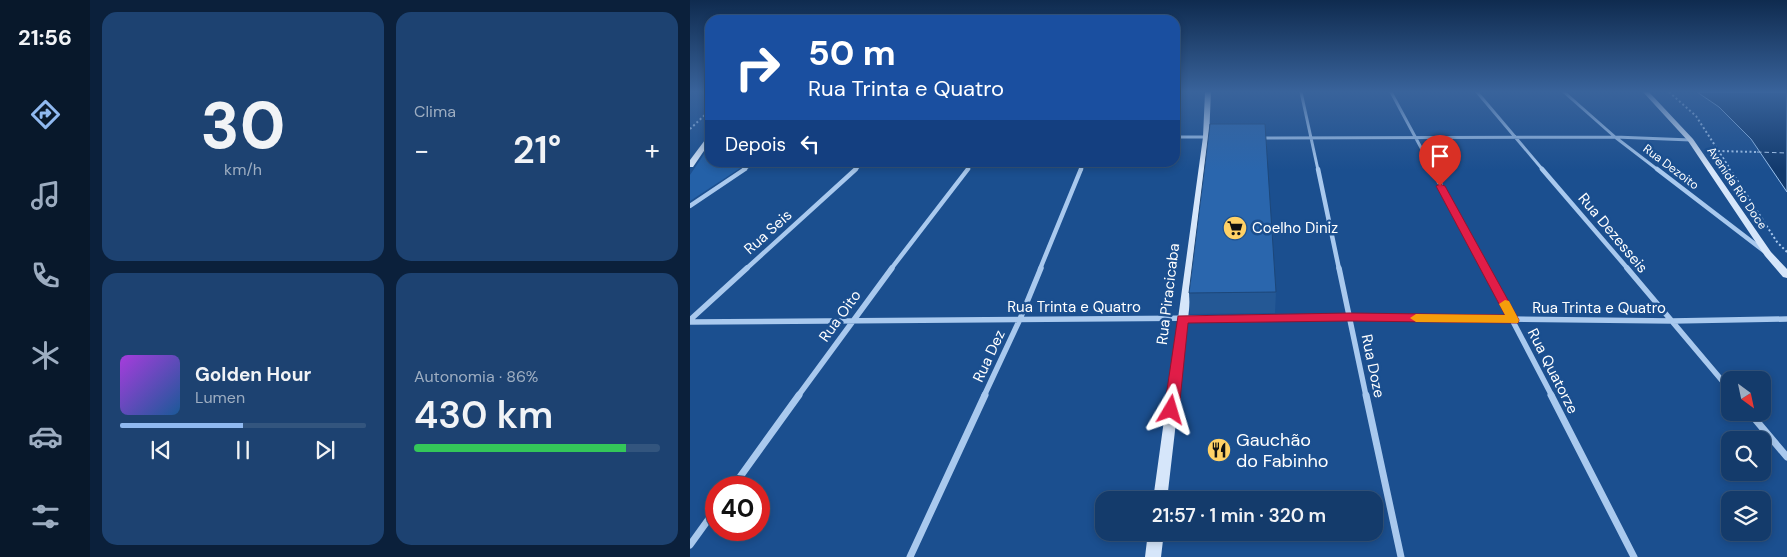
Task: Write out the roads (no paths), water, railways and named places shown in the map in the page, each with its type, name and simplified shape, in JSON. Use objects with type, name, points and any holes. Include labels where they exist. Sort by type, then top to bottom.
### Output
[{"type":"street","name":"Rua Piracicaba","points":[[1161,491],[1183,319],[1210,137],[1209,118]]},
{"type":"street","name":"Rua Doze","points":[[1307,118],[1401,557]]},
{"type":"street","name":"Rua Quatorze","points":[[1404,118],[1513,320],[1634,557]]},
{"type":"street","name":"Rua Dezesseis","points":[[1499,118],[1721,379]]},
{"type":"street","name":"Rua Dezoito","points":[[1593,118],[1615,137],[1768,254]]},
{"type":"street","name":"Avenida Rio Doce","points":[[1670,118],[1691,140],[1768,254],[1787,275]]},
{"type":"street","points":[[1180,137],[1210,137]]},
{"type":"street","points":[[1259,138],[1615,137],[1691,140]]},
{"type":"street","points":[[690,165],[705,144]]},
{"type":"street","points":[[690,206],[748,167]]},
{"type":"street","name":"Rua Seis","points":[[690,321],[859,167]]},
{"type":"street","name":"Rua Oito","points":[[741,476],[853,320],[968,167]]},
{"type":"street","name":"Rua Dez","points":[[910,557],[1020,320],[1082,167]]},
{"type":"street","name":"Rua Trinta e Quatro","points":[[690,321],[1350,317],[1672,321],[1787,319]]},
{"type":"street","points":[[1757,421],[1787,457]]},
{"type":"street","points":[[690,545],[705,524]]},
{"type":"street","points":[[1153,557],[1155,541]]},
{"type":"place","name":"Coelho Diniz","points":[[1235,228]]},
{"type":"place","name":"Gauchão do Fabinho","points":[[1219,450]]}]
